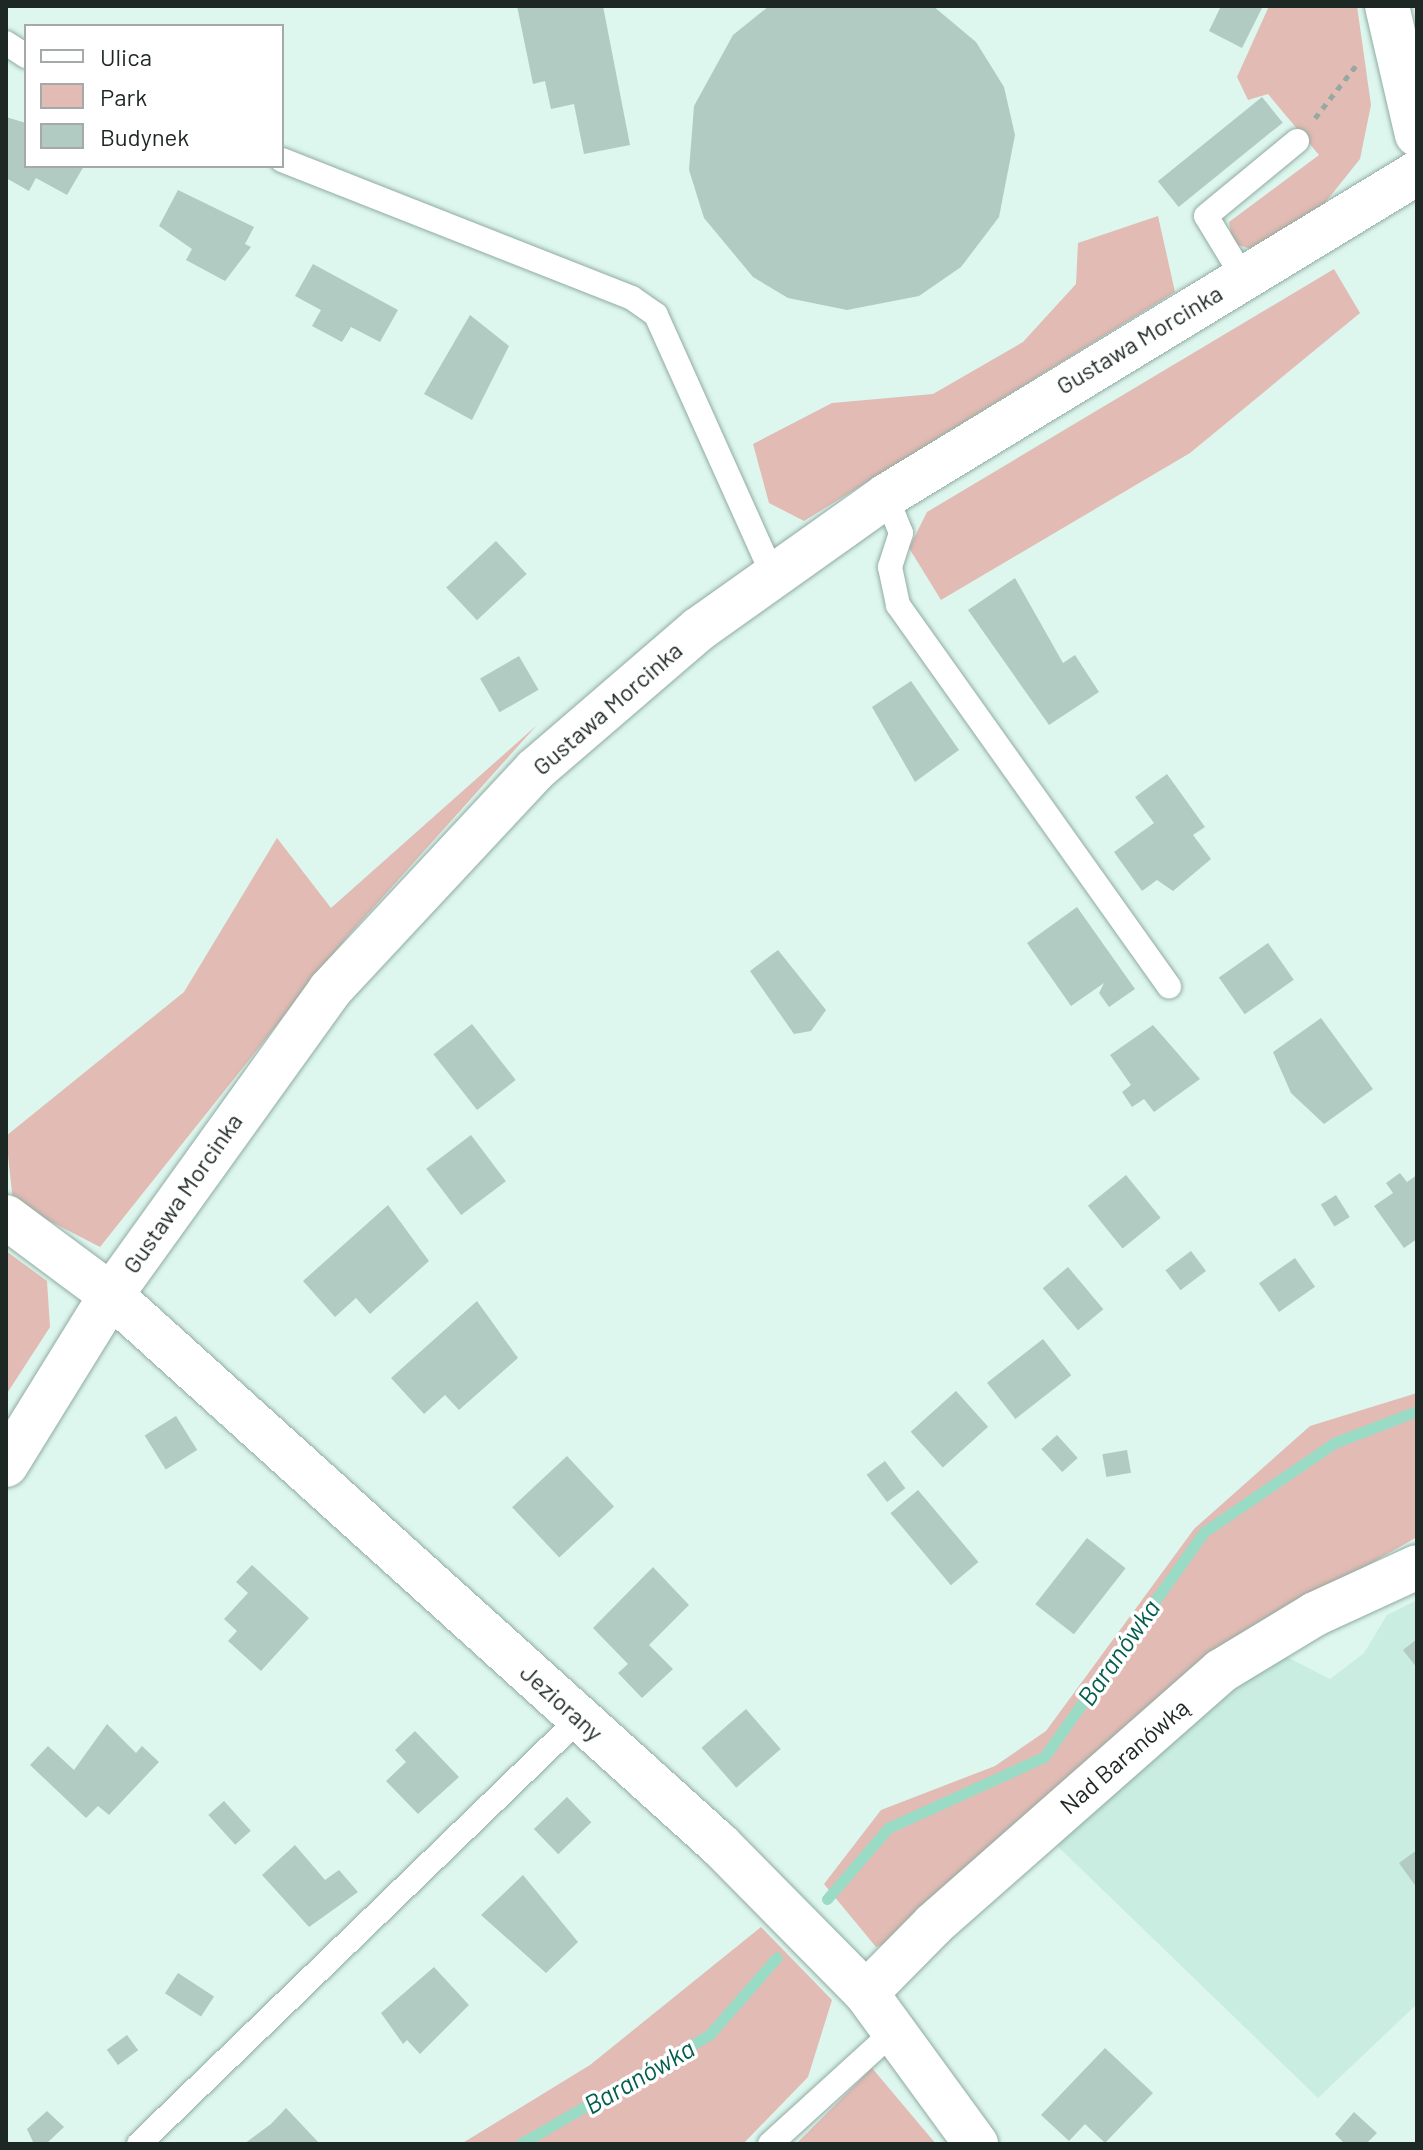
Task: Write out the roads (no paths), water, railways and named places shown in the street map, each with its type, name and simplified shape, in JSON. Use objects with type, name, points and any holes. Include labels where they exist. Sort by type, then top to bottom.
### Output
[{"type":"street","points":[[1394,10],[1417,135]]},
{"type":"street","name":"Gustawa Morcinka","points":[[6,1465],[111,1295],[330,990],[405,904],[558,750],[773,575],[886,496],[1417,173]]},
{"type":"street","name":"Jeziorany","points":[[6,1217],[111,1295],[766,1889],[866,1993],[976,2144]]},
{"type":"street","name":"Nad Baranówką","points":[[866,1993],[934,1924],[1221,1671],[1315,1614],[1417,1567]]},
{"type":"lane","points":[[6,43],[24,55]]},
{"type":"lane","points":[[1243,277],[1206,216],[1297,141]]},
{"type":"lane","points":[[284,161],[650,310],[669,336],[773,575]]},
{"type":"lane","points":[[886,496],[901,533],[890,567],[898,605],[1169,986]]},
{"type":"lane","points":[[139,2144],[580,1718]]},
{"type":"lane","points":[[770,2144],[893,2032]]},
{"type":"waterway","name":"Baranówka","points":[[827,1899],[888,1828],[1044,1757],[1204,1532],[1334,1443],[1417,1411]]},
{"type":"waterway","name":"Baranówka","points":[[520,2144],[709,2035],[777,1957]]}]
